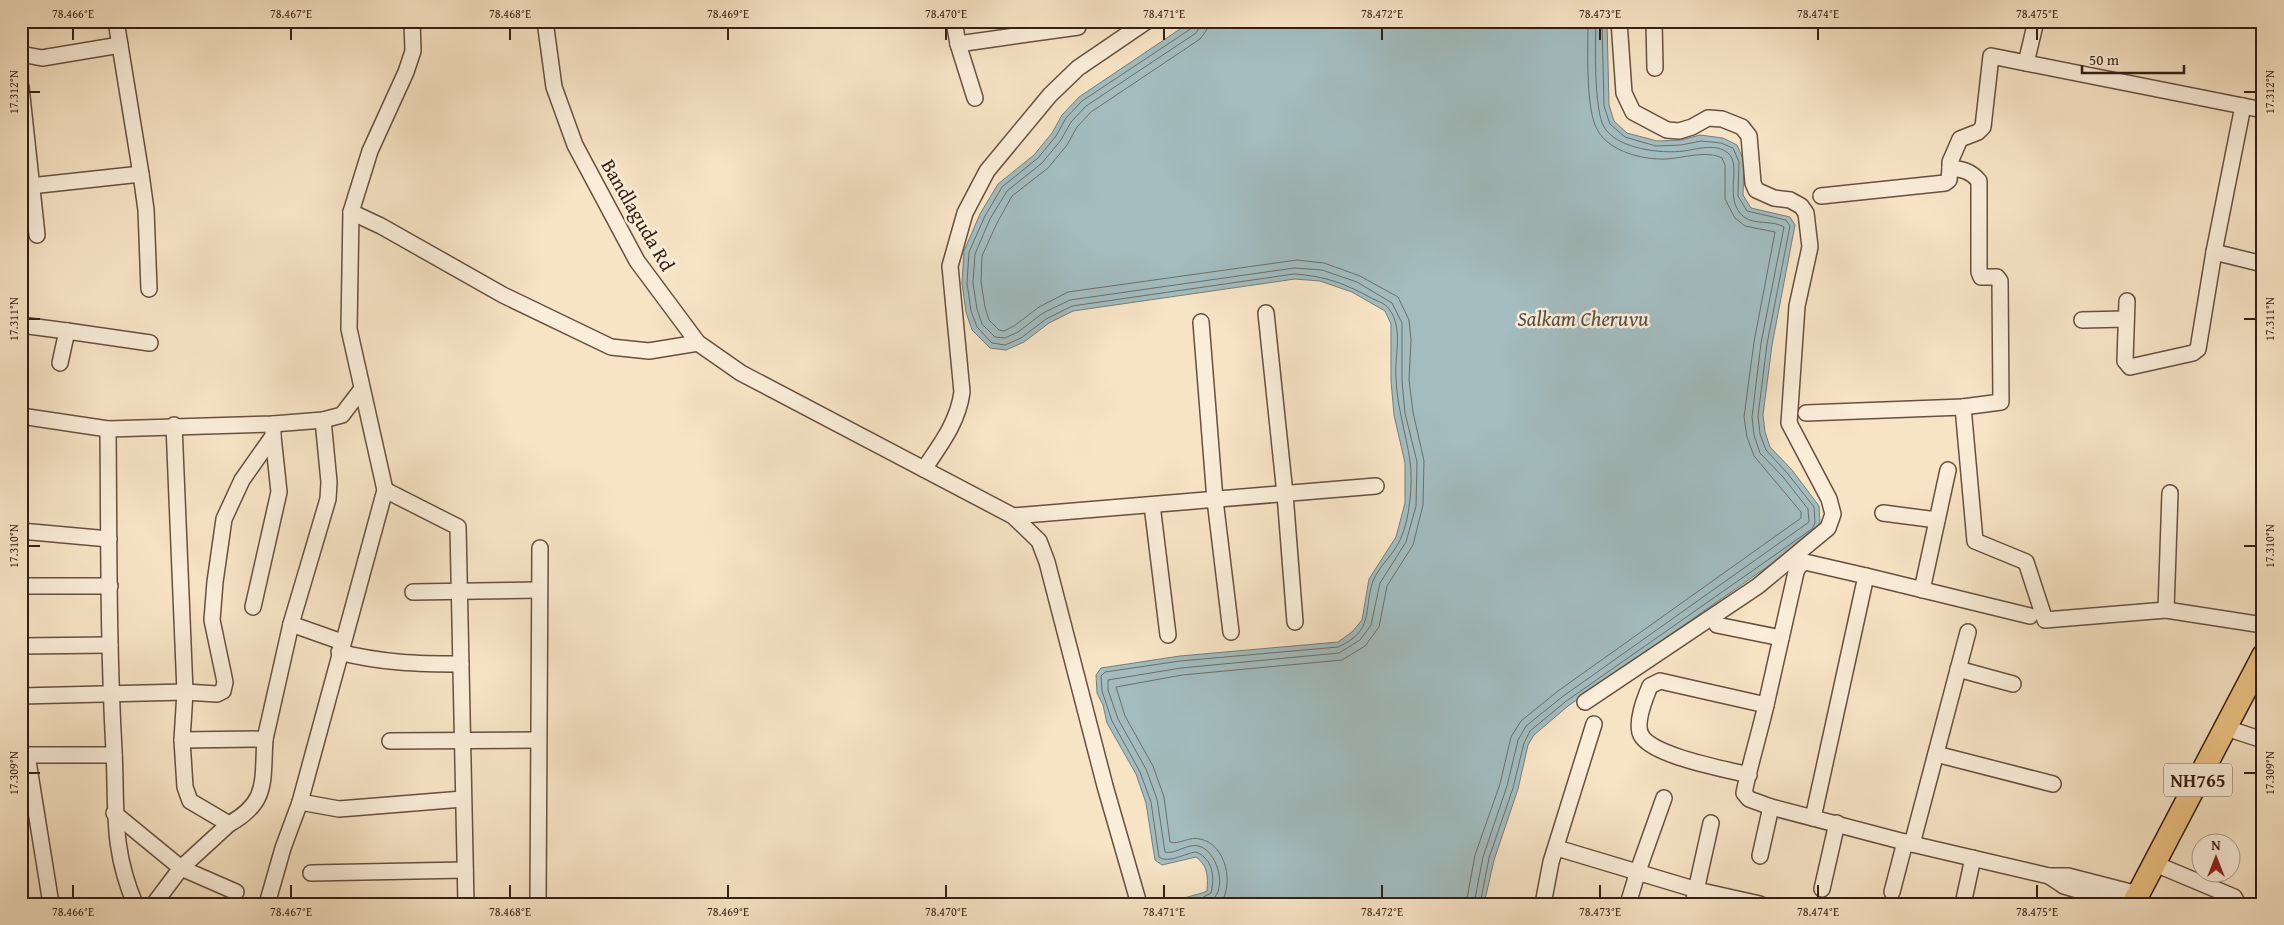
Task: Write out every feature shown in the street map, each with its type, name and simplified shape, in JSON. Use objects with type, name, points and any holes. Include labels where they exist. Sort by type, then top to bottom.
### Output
[{"type":"highway","name":"NH765","points":[[2132,900],[2154,863],[2260,666]]},
{"type":"street","points":[[116,21],[146,210],[149,289]]},
{"type":"street","points":[[268,904],[283,848],[300,802],[385,490],[361,390],[349,329],[351,212],[370,151],[413,50],[412,21]]},
{"type":"street","name":"Bandlaguda Rd","points":[[545,21],[554,87],[575,145],[637,261],[698,344],[741,374],[1013,516],[1039,541],[1054,583],[1105,786],[1139,904]]},
{"type":"street","points":[[954,21],[958,44],[975,98]]},
{"type":"street","points":[[924,469],[953,425],[960,406],[962,392],[950,266],[965,213],[988,171],[1050,95],[1078,68],[1147,21]]},
{"type":"street","points":[[1585,702],[1758,586],[1828,528],[1833,514],[1829,499],[1789,423],[1797,306],[1810,246],[1806,213],[1801,206],[1790,200],[1774,198],[1756,190],[1752,183],[1749,136],[1742,127],[1722,119],[1708,118],[1692,127],[1678,131],[1667,130],[1632,112],[1624,94],[1619,21]]},
{"type":"street","points":[[1654,21],[1655,68]]},
{"type":"street","points":[[2026,64],[2036,21]]},
{"type":"street","points":[[958,44],[1078,27]]},
{"type":"street","points":[[21,54],[42,58],[120,45]]},
{"type":"street","points":[[1821,196],[1945,183],[1949,180],[1950,162],[1960,139],[1978,132],[1983,127],[1991,56],[2263,110]]},
{"type":"street","points":[[21,87],[27,187],[37,235]]},
{"type":"street","points":[[2127,301],[2125,361],[2130,367],[2193,353],[2199,347],[2214,252],[2243,106]]},
{"type":"street","points":[[1806,413],[1963,407],[2001,402],[2000,281],[1997,276],[1985,278],[1979,274],[1979,181],[1975,176],[1962,169],[1950,168]]},
{"type":"street","points":[[27,187],[141,174]]},
{"type":"street","points":[[351,212],[381,226],[504,295],[611,347],[649,351],[698,344]]},
{"type":"street","points":[[2214,252],[2263,264]]},
{"type":"street","points":[[1266,313],[1285,494],[1295,622]]},
{"type":"street","points":[[2082,320],[2126,319]]},
{"type":"street","points":[[1201,322],[1215,500],[1231,632]]},
{"type":"street","points":[[21,325],[150,343]]},
{"type":"street","points":[[60,364],[66,332]]},
{"type":"street","points":[[21,416],[108,429],[174,426],[273,430],[342,415],[361,390]]},
{"type":"street","points":[[1963,407],[1975,541],[2026,562],[2045,620],[2166,610],[2263,625]]},
{"type":"street","points":[[154,904],[181,868],[229,824],[251,810],[262,788],[265,739],[290,624],[328,499],[329,482],[323,420]]},
{"type":"street","points":[[174,426],[184,692],[182,740],[186,795],[197,807],[229,824]]},
{"type":"street","points":[[108,429],[114,813],[119,856],[124,878],[135,904]]},
{"type":"street","points":[[253,607],[279,492],[273,430]]},
{"type":"street","points":[[21,696],[184,692],[217,694],[223,691],[225,682],[212,620],[215,582],[224,520],[242,480],[273,430]]},
{"type":"street","points":[[1922,590],[1948,470]]},
{"type":"street","points":[[1013,516],[1376,486]]},
{"type":"street","points":[[385,490],[458,527],[466,904]]},
{"type":"street","points":[[2166,610],[2170,493]]},
{"type":"street","points":[[1152,504],[1168,635]]},
{"type":"street","points":[[1883,513],[1937,520]]},
{"type":"street","points":[[21,531],[110,539]]},
{"type":"street","points":[[538,904],[540,548]]},
{"type":"street","points":[[2030,616],[1805,562],[1799,566],[1796,572],[1744,793],[1746,797],[1771,807],[1909,843],[2049,876],[2068,876],[2132,900]]},
{"type":"street","points":[[1813,818],[1866,576]]},
{"type":"street","points":[[21,586],[110,586]]},
{"type":"street","points":[[413,592],[539,590]]},
{"type":"street","points":[[290,624],[370,660],[402,664],[461,664]]},
{"type":"street","points":[[1716,625],[1781,638]]},
{"type":"street","points":[[1892,892],[1936,754],[1968,632]]},
{"type":"street","points":[[21,646],[110,645]]},
{"type":"street","points":[[1958,669],[2012,684]]},
{"type":"street","points":[[1749,775],[1675,755],[1656,749],[1647,743],[1639,727],[1646,696],[1650,686],[1660,681],[1766,705]]},
{"type":"street","points":[[1544,904],[1551,862],[1557,848],[1594,724]]},
{"type":"street","points":[[2226,728],[2263,740]]},
{"type":"street","points":[[182,740],[265,739]]},
{"type":"street","points":[[390,741],[538,740]]},
{"type":"street","points":[[1936,754],[2053,784]]},
{"type":"street","points":[[50,904],[24,755],[114,755]]},
{"type":"street","points":[[1628,904],[1664,798]]},
{"type":"street","points":[[300,802],[338,809],[463,799]]},
{"type":"street","points":[[1760,856],[1771,807]]},
{"type":"street","points":[[114,813],[181,868],[236,892]]},
{"type":"street","points":[[1695,897],[1711,823]]},
{"type":"street","points":[[1822,889],[1837,823]]},
{"type":"street","points":[[1557,848],[1638,871],[1695,897],[1760,904]]},
{"type":"street","points":[[1962,904],[1973,858]]},
{"type":"street","points":[[2154,863],[2234,897],[2238,904]]},
{"type":"street","points":[[311,873],[465,870]]},
{"type":"water","name":"Salkam Cheruvu","points":[[1192,21],[1607,21],[1609,105],[1614,121],[1627,133],[1657,141],[1681,140],[1700,135],[1723,138],[1737,145],[1744,161],[1743,195],[1751,208],[1790,217],[1795,225],[1772,345],[1763,415],[1765,432],[1770,447],[1792,470],[1819,506],[1820,524],[1817,532],[1568,706],[1534,735],[1528,745],[1518,789],[1494,860],[1484,904],[1174,904],[1181,899],[1207,891],[1205,868],[1196,857],[1162,865],[1155,860],[1146,803],[1136,774],[1107,723],[1103,705],[1097,693],[1096,675],[1101,668],[1180,656],[1338,642],[1352,632],[1362,620],[1369,579],[1396,537],[1405,503],[1405,463],[1394,415],[1391,381],[1391,324],[1385,311],[1352,292],[1320,281],[1295,279],[1073,311],[1049,323],[1024,342],[1006,350],[990,348],[972,330],[966,312],[962,283],[964,251],[980,214],[998,184],[1034,155],[1052,133],[1062,115],[1079,97]]}]
